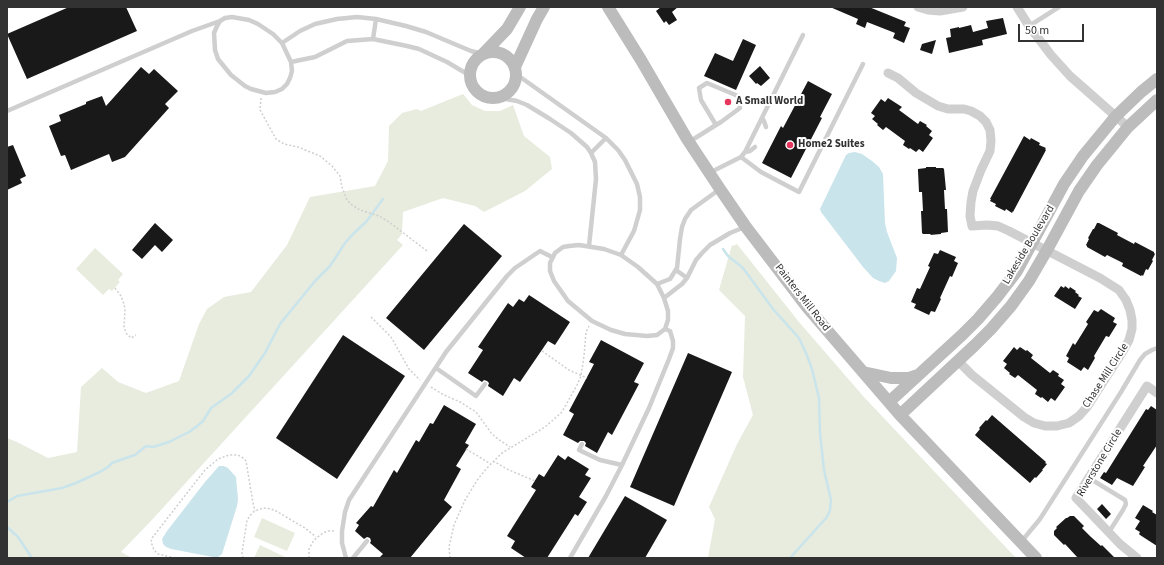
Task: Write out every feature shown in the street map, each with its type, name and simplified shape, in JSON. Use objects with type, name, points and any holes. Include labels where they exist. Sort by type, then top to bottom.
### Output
[{"type":"main road","points":[[520,7],[507,29],[483,54],[473,62],[470,70],[469,75],[473,88],[479,94],[491,99],[500,98],[513,88],[516,70],[537,19],[544,7]]},
{"type":"main road","name":"Painters Mill Road","points":[[608,7],[720,189],[746,227],[807,307],[900,415],[1036,558]]},
{"type":"main road","points":[[483,54],[494,52],[500,53],[509,59],[516,70]]},
{"type":"main road","name":"Lakeside Boulevard","points":[[889,402],[962,335],[993,302],[1016,271],[1064,184],[1083,156],[1116,116],[1157,79]]},
{"type":"main road","name":"Lakeside Boulevard","points":[[900,415],[991,329],[1010,306],[1029,281],[1079,191],[1097,165],[1128,127],[1157,100]]},
{"type":"main road","points":[[863,372],[891,378],[909,378],[919,374]]},
{"type":"street","points":[[918,7],[940,11],[963,7]]},
{"type":"street","points":[[1018,7],[1029,26],[1051,55],[1070,76],[1128,127]]},
{"type":"street","name":"Chase Mill Circle","points":[[888,74],[898,78],[916,93],[938,106],[948,109],[964,109],[971,111],[980,116],[986,122],[990,130],[990,151],[981,170],[970,202],[972,226],[998,226],[1019,235],[1111,284],[1119,290],[1126,300],[1130,310],[1132,329],[1129,340],[1087,407],[1079,416],[1069,423],[1057,426],[1045,426],[1024,417],[972,375],[958,361]]},
{"type":"street","name":"Riverstone Circle","points":[[1136,558],[1076,498],[1147,386],[1157,393]]},
{"type":"lane","points":[[1029,26],[1059,7]]},
{"type":"lane","points":[[7,112],[192,31],[220,22],[225,18],[232,17],[249,20],[273,34],[282,43],[291,62],[292,71],[287,84],[282,89],[275,92],[262,93],[251,90],[231,75],[218,59],[215,50],[214,33],[220,22]]},
{"type":"lane","points":[[282,43],[300,31],[315,24],[337,19],[357,17],[376,19],[406,26],[426,32],[471,51],[483,54]]},
{"type":"lane","points":[[373,39],[376,19]]},
{"type":"lane","points":[[710,173],[740,157],[745,152],[804,35]]},
{"type":"lane","points":[[291,62],[315,57],[347,41],[373,39],[419,49],[447,62],[469,75]]},
{"type":"lane","points":[[740,157],[761,172],[798,192],[864,64]]},
{"type":"lane","points":[[516,70],[606,138],[618,150],[625,160],[637,184],[640,197],[640,210],[634,231],[621,256]]},
{"type":"lane","points":[[690,142],[716,125],[740,108],[738,96],[707,83],[699,88],[701,100],[716,125]]},
{"type":"lane","points":[[500,98],[517,101],[550,119],[572,133],[587,147],[591,153],[595,162],[596,179],[589,246]]},
{"type":"lane","points":[[762,118],[766,127]]},
{"type":"lane","points":[[591,153],[606,138]]},
{"type":"lane","points":[[745,152],[750,151],[755,147]]},
{"type":"lane","points":[[656,284],[670,279],[676,270],[682,227],[691,210],[720,189]]},
{"type":"lane","points":[[664,298],[687,278],[696,260],[710,245],[730,233],[746,227]]},
{"type":"lane","points":[[569,246],[589,246],[604,249],[621,256],[638,268],[656,284],[664,298],[668,311],[668,320],[665,329],[658,335],[647,336],[625,334],[611,330],[592,321],[568,300],[554,281],[550,271],[550,263],[555,253],[569,246]]},
{"type":"lane","points":[[346,558],[342,543],[342,531],[345,512],[349,500],[446,352],[515,268],[540,251],[552,257]]},
{"type":"lane","points":[[676,270],[687,278]]},
{"type":"lane","points":[[570,558],[606,496],[649,408],[673,348],[673,341],[670,331],[665,329]]},
{"type":"lane","points":[[1021,542],[1044,513],[1140,360],[1145,354],[1157,348]]},
{"type":"lane","points":[[436,368],[476,396],[485,384]]},
{"type":"lane","points":[[582,444],[579,450],[600,460],[622,465]]},
{"type":"lane","points":[[1089,478],[1125,500],[1126,504],[1109,532]]},
{"type":"lane","points":[[353,558],[367,541]]},
{"type":"path","points":[[262,93],[260,110],[276,139],[284,144],[298,147],[320,156],[332,166],[340,176],[347,200],[352,205],[360,210],[379,216],[389,222],[427,251]]},
{"type":"path","points":[[115,288],[121,296],[124,304],[124,327],[126,333],[131,338],[136,335]]},
{"type":"path","points":[[371,317],[391,337],[413,374],[442,394],[460,402],[476,412],[492,434],[510,447]]},
{"type":"path","points":[[450,558],[449,547],[454,525],[471,489],[493,461],[510,447],[541,430],[561,413],[572,395],[581,376],[586,332],[592,321]]},
{"type":"path","points":[[542,351],[569,370],[587,378]]},
{"type":"path","points":[[466,449],[491,464]]},
{"type":"path","points":[[175,558],[158,554],[154,550],[151,542],[152,538],[205,470],[218,459],[228,455],[238,455],[246,461],[255,510]]},
{"type":"path","points":[[493,461],[509,470],[535,481]]},
{"type":"path","points":[[243,558],[242,553],[247,520],[255,510],[263,508],[271,509],[305,528],[316,537]]},
{"type":"path","points":[[309,558],[309,549],[316,537],[328,531],[342,531]]},
{"type":"shaded area","points":[[463,94],[472,105],[485,111],[500,111],[513,105],[524,136],[550,157],[552,169],[525,191],[484,212],[475,206],[443,198],[403,212],[402,234],[397,240],[403,245],[121,552],[132,558],[7,558],[7,438],[48,458],[77,452],[81,387],[102,368],[118,382],[146,393],[179,381],[199,324],[207,309],[224,297],[251,292],[287,245],[310,197],[375,186],[388,161],[389,126],[402,113],[417,109],[421,111]]},
{"type":"shaded area","points":[[737,244],[799,322],[863,396],[1016,558],[708,558],[715,519],[709,507],[737,444],[753,415],[743,377],[745,316],[719,290],[732,245]]},
{"type":"shaded area","points":[[95,248],[123,274],[118,280],[120,282],[112,291],[109,289],[103,295],[76,269]]},
{"type":"shaded area","points":[[262,518],[295,533],[287,551],[254,537]]},
{"type":"shaded area","points":[[260,545],[285,557],[254,558]]},
{"type":"water","points":[[855,152],[862,154],[872,161],[879,167],[883,174],[885,223],[897,258],[896,271],[889,281],[885,283],[873,278],[863,267],[820,209],[846,155]]},
{"type":"water","points":[[219,466],[228,468],[236,477],[238,499],[222,554],[218,557],[213,557],[166,547],[163,544],[162,539],[167,531]]},
{"type":"building","points":[[69,7],[126,7],[137,31],[27,79],[7,34]]},
{"type":"building","points":[[661,7],[678,7],[672,12],[677,20],[669,25],[666,21],[664,23],[656,11]]},
{"type":"building","points":[[830,7],[869,7],[906,22],[904,26],[910,28],[904,43],[893,38],[895,33],[867,22],[865,28],[856,24],[858,19]]},
{"type":"building","points":[[1003,18],[1007,34],[982,40],[983,45],[949,53],[946,38],[951,37],[950,29],[971,25],[973,32],[988,28],[986,21]]},
{"type":"building","points":[[743,39],[756,45],[736,90],[704,76],[715,53],[733,61]]},
{"type":"building","points":[[936,40],[932,54],[920,50],[922,44]]},
{"type":"building","points":[[760,66],[770,78],[761,86],[757,83],[756,84],[749,76]]},
{"type":"building","points":[[141,67],[149,74],[154,69],[178,91],[165,104],[169,108],[125,157],[112,162],[109,154],[71,170],[65,155],[61,156],[49,126],[61,121],[59,115],[102,96],[106,106]]},
{"type":"building","name":"Home2 Suites","points":[[808,81],[832,94],[820,117],[822,118],[791,178],[762,163],[781,126],[783,128]]},
{"type":"building","points":[[888,98],[902,107],[899,110],[918,124],[920,121],[927,125],[926,126],[932,131],[929,135],[933,138],[923,152],[919,149],[916,152],[910,148],[909,149],[903,145],[905,141],[886,127],[883,130],[872,119],[875,116],[871,113],[881,99],[885,102]]},
{"type":"building","points":[[1024,136],[1030,140],[1031,138],[1040,143],[1039,145],[1046,148],[1046,150],[1012,213],[1006,209],[1005,211],[995,206],[996,204],[990,201],[990,199]]},
{"type":"building","points":[[13,145],[26,176],[20,179],[22,183],[7,190],[7,147]]},
{"type":"building","points":[[926,167],[944,169],[946,190],[944,190],[945,209],[947,209],[948,232],[941,234],[930,235],[931,234],[922,233],[922,192],[919,192],[918,169]]},
{"type":"building","points":[[155,223],[173,240],[162,252],[155,245],[142,259],[132,250]]},
{"type":"building","points":[[1097,223],[1118,233],[1117,235],[1134,244],[1135,242],[1154,252],[1155,254],[1152,260],[1153,261],[1148,270],[1146,269],[1143,276],[1122,266],[1123,263],[1107,255],[1105,257],[1087,247],[1086,245],[1089,239],[1088,238]]},
{"type":"building","points":[[464,224],[502,256],[424,350],[386,318]]},
{"type":"building","points":[[940,250],[956,257],[954,261],[958,263],[952,277],[950,276],[935,312],[931,311],[929,315],[914,308],[916,304],[911,302],[917,288],[920,289],[930,267],[928,266],[934,253],[938,254]]},
{"type":"building","points":[[1061,286],[1064,288],[1065,286],[1069,289],[1070,287],[1076,291],[1075,292],[1079,295],[1078,296],[1082,298],[1075,309],[1054,296]]},
{"type":"building","points":[[529,295],[570,322],[555,345],[548,341],[520,382],[514,378],[503,396],[488,386],[489,383],[487,381],[484,380],[482,382],[468,373],[483,350],[478,347],[508,303],[513,307],[519,299],[524,302]]},
{"type":"building","points":[[1101,309],[1115,318],[1113,322],[1117,324],[1109,337],[1106,336],[1094,356],[1095,358],[1088,370],[1084,367],[1081,371],[1067,362],[1069,358],[1066,356],[1073,343],[1075,345],[1088,324],[1086,322],[1094,310],[1098,312]]},
{"type":"building","points":[[343,335],[405,376],[337,479],[276,438]]},
{"type":"building","points":[[601,340],[644,363],[634,382],[639,384],[612,435],[608,432],[597,453],[585,446],[586,443],[584,441],[580,441],[578,443],[563,435],[574,414],[569,411],[594,364],[589,362]]},
{"type":"building","points":[[1014,347],[1017,350],[1020,347],[1026,351],[1027,350],[1033,355],[1031,358],[1050,373],[1053,370],[1059,374],[1058,376],[1064,380],[1061,384],[1065,387],[1055,401],[1051,398],[1048,402],[1042,397],[1041,398],[1035,394],[1037,390],[1018,375],[1015,378],[1009,374],[1010,373],[1004,368],[1007,364],[1003,361]]},
{"type":"building","points":[[688,353],[732,372],[674,506],[630,487]]},
{"type":"building","points":[[444,405],[476,424],[465,443],[469,445],[456,466],[461,469],[444,500],[452,507],[410,558],[379,558],[383,554],[370,543],[370,538],[367,537],[364,539],[355,531],[359,525],[356,523],[371,506],[373,507],[394,470],[397,473],[416,440],[419,442],[430,423],[433,424]]},
{"type":"building","points":[[1151,406],[1157,410],[1157,445],[1143,466],[1145,467],[1133,486],[1117,478],[1112,485],[1100,478],[1104,472],[1106,473],[1146,409],[1148,410]]},
{"type":"building","points":[[992,415],[1046,462],[1045,463],[1047,464],[1043,470],[1030,483],[975,435],[980,429],[979,428]]},
{"type":"building","points":[[558,455],[565,460],[568,456],[589,469],[585,475],[591,478],[579,497],[587,502],[578,516],[575,514],[547,558],[526,558],[511,548],[515,541],[507,536],[536,490],[531,487],[539,474],[544,477]]},
{"type":"building","points":[[625,496],[667,520],[645,558],[588,558]]},
{"type":"building","points":[[1102,504],[1111,514],[1106,519],[1097,509]]},
{"type":"building","points":[[1143,505],[1157,515],[1157,546],[1140,535],[1140,532],[1135,529],[1140,521],[1135,518]]},
{"type":"building","points":[[1070,516],[1074,516],[1084,526],[1082,528],[1115,558],[1078,558],[1065,544],[1064,545],[1054,535],[1054,531],[1057,528],[1056,527]]},
{"type":"waterway","points":[[7,502],[17,496],[62,488],[76,483],[100,472],[112,463],[135,455],[146,446],[153,447],[169,442],[196,427],[203,421],[211,408],[231,394],[249,376],[265,353],[280,324],[315,281],[330,266],[345,243],[366,222],[383,199]]},
{"type":"waterway","points":[[723,249],[728,256],[743,268],[773,309],[799,338],[812,369],[819,398],[820,433],[824,470],[831,500],[830,510],[827,517],[790,558]]},
{"type":"waterway","points":[[7,527],[18,537],[32,558]]},
{"type":"place","name":"A Small World","points":[[728,102]]},
{"type":"place","name":"Home2 Suites","points":[[790,145]]}]
